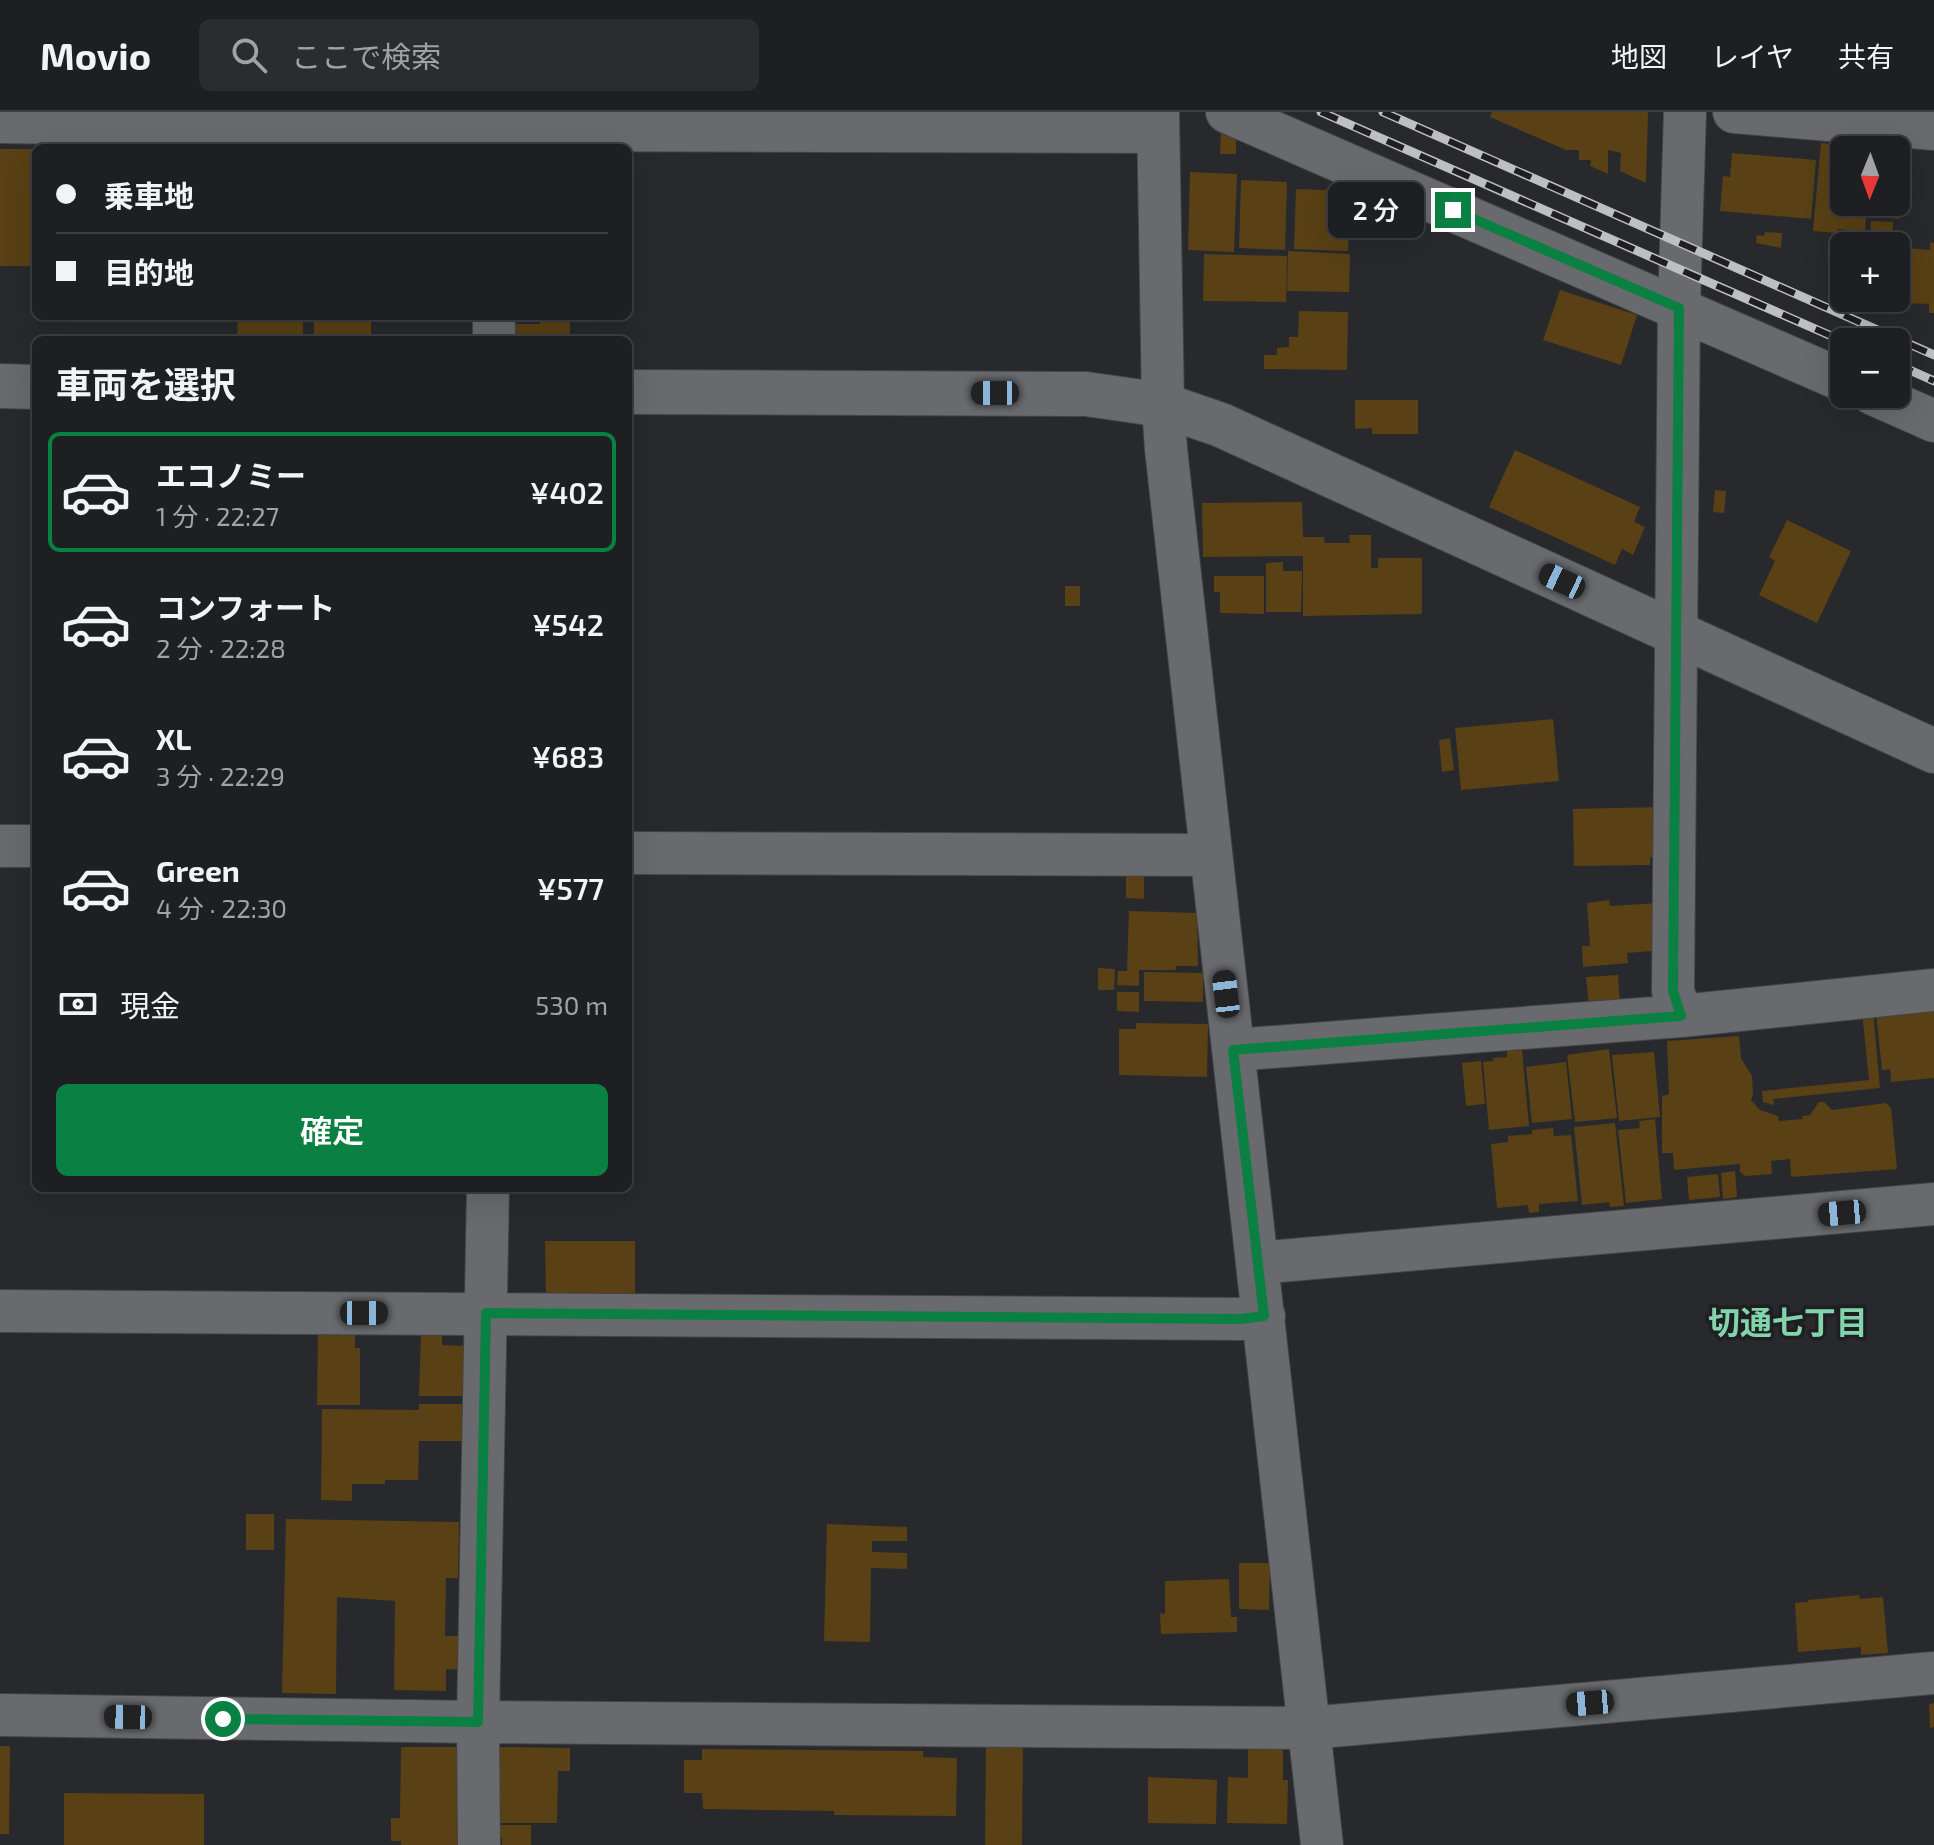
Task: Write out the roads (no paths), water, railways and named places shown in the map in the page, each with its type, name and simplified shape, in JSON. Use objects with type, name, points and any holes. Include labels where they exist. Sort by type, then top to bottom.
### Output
[{"type":"street","points":[[1227,112],[1830,375]]},
{"type":"street","points":[[1681,1016],[1673,991],[1679,308],[1685,112]]},
{"type":"street","points":[[1734,112],[1934,129]]},
{"type":"street","points":[[0,122],[495,130],[1158,122],[1163,405],[1210,855],[1322,1845]]},
{"type":"street","points":[[0,386],[32,387]]},
{"type":"street","points":[[632,392],[1086,394],[1163,405],[1221,425],[1934,751]]},
{"type":"street","points":[[1905,408],[1934,421]]},
{"type":"street","points":[[0,846],[32,846]]},
{"type":"street","points":[[632,853],[1210,855]]},
{"type":"street","points":[[1233,1050],[1681,1016],[1934,990]]},
{"type":"street","points":[[479,1845],[478,1722],[488,1192]]},
{"type":"street","points":[[1258,1263],[1934,1204]]},
{"type":"street","points":[[0,1311],[1225,1319],[1264,1316]]},
{"type":"street","points":[[0,1715],[1309,1728],[1934,1673]]},
{"type":"railway","points":[[1321,112],[1830,335]]},
{"type":"railway","points":[[1383,112],[1934,355]]},
{"type":"railway","points":[[1910,370],[1934,381]]},
{"type":"district","name":"切通七丁目","points":[[1788,1323]]}]
